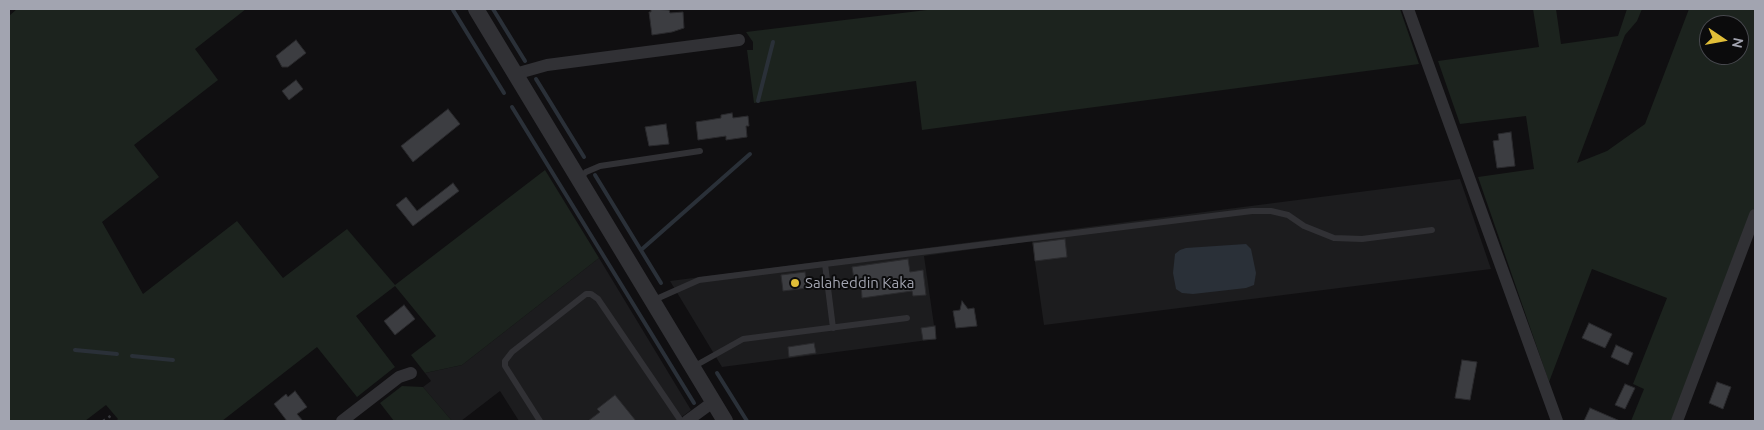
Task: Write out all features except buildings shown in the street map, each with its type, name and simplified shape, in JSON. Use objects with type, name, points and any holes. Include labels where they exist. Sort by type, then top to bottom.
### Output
[{"type":"street","points":[[476,9],[725,421]]},
{"type":"street","points":[[1408,9],[1557,421]]},
{"type":"street","points":[[515,74],[547,65],[739,40]]},
{"type":"street","points":[[1677,421],[1755,215]]},
{"type":"street","points":[[342,421],[399,377],[412,373]]},
{"type":"street","points":[[687,421],[713,402]]},
{"type":"lane","points":[[579,178],[586,172],[600,166],[700,151]]},
{"type":"lane","points":[[652,301],[700,280],[1252,211],[1272,211],[1288,215],[1304,226],[1334,238],[1362,240],[1432,230]]},
{"type":"lane","points":[[825,264],[833,328]]},
{"type":"lane","points":[[540,421],[505,366],[506,361],[512,352],[586,294],[591,294],[598,299],[680,421]]},
{"type":"lane","points":[[692,367],[743,339],[907,318]]},
{"type":"path","points":[[103,421],[112,415]]},
{"type":"shaded area","points":[[17,9],[246,9],[195,49],[218,80],[134,145],[159,177],[102,222],[143,294],[237,221],[283,278],[347,229],[395,285],[545,170],[599,258],[462,365],[425,373],[411,355],[436,336],[395,286],[356,316],[395,367],[357,397],[317,347],[222,421],[116,421],[118,419],[106,405],[85,421],[9,421],[9,16]]},
{"type":"shaded area","points":[[935,9],[1400,9],[1419,64],[922,130],[916,81],[754,103],[747,50],[753,50],[753,42],[746,32]]},
{"type":"shaded area","points":[[1533,9],[1556,9],[1561,44],[1618,36],[1627,9],[1642,9],[1637,21],[1625,35],[1577,163],[1607,151],[1645,124],[1689,9],[1755,9],[1755,206],[1673,421],[1631,421],[1644,389],[1633,384],[1667,298],[1592,269],[1549,382],[1478,177],[1534,169],[1526,116],[1460,124],[1438,61],[1539,47]]},
{"type":"shaded area","points":[[1460,179],[1491,269],[1044,325],[1032,241],[924,256],[936,339],[722,367],[670,281]]},
{"type":"shaded area","points":[[1246,244],[1251,249],[1256,273],[1254,285],[1246,288],[1193,294],[1182,293],[1176,289],[1173,273],[1175,254],[1180,250]]},
{"type":"shaded area","points":[[599,258],[691,410],[676,421],[519,421],[500,391],[461,421],[452,421],[423,387],[431,381],[425,373],[462,365]]},
{"type":"shaded area","points":[[402,386],[423,387],[452,421],[394,421],[380,403]]},
{"type":"waterway","points":[[493,9],[525,61]]},
{"type":"waterway","points":[[453,10],[504,93]]},
{"type":"waterway","points":[[758,101],[773,42]]},
{"type":"waterway","points":[[536,79],[584,157]]},
{"type":"waterway","points":[[512,107],[694,403]]},
{"type":"waterway","points":[[641,250],[750,154]]},
{"type":"waterway","points":[[595,175],[661,283]]},
{"type":"waterway","points":[[75,350],[117,354]]},
{"type":"waterway","points":[[132,356],[173,360]]},
{"type":"waterway","points":[[717,373],[747,421]]},
{"type":"place","name":"Salaheddin Kaka","points":[[795,283]]}]
